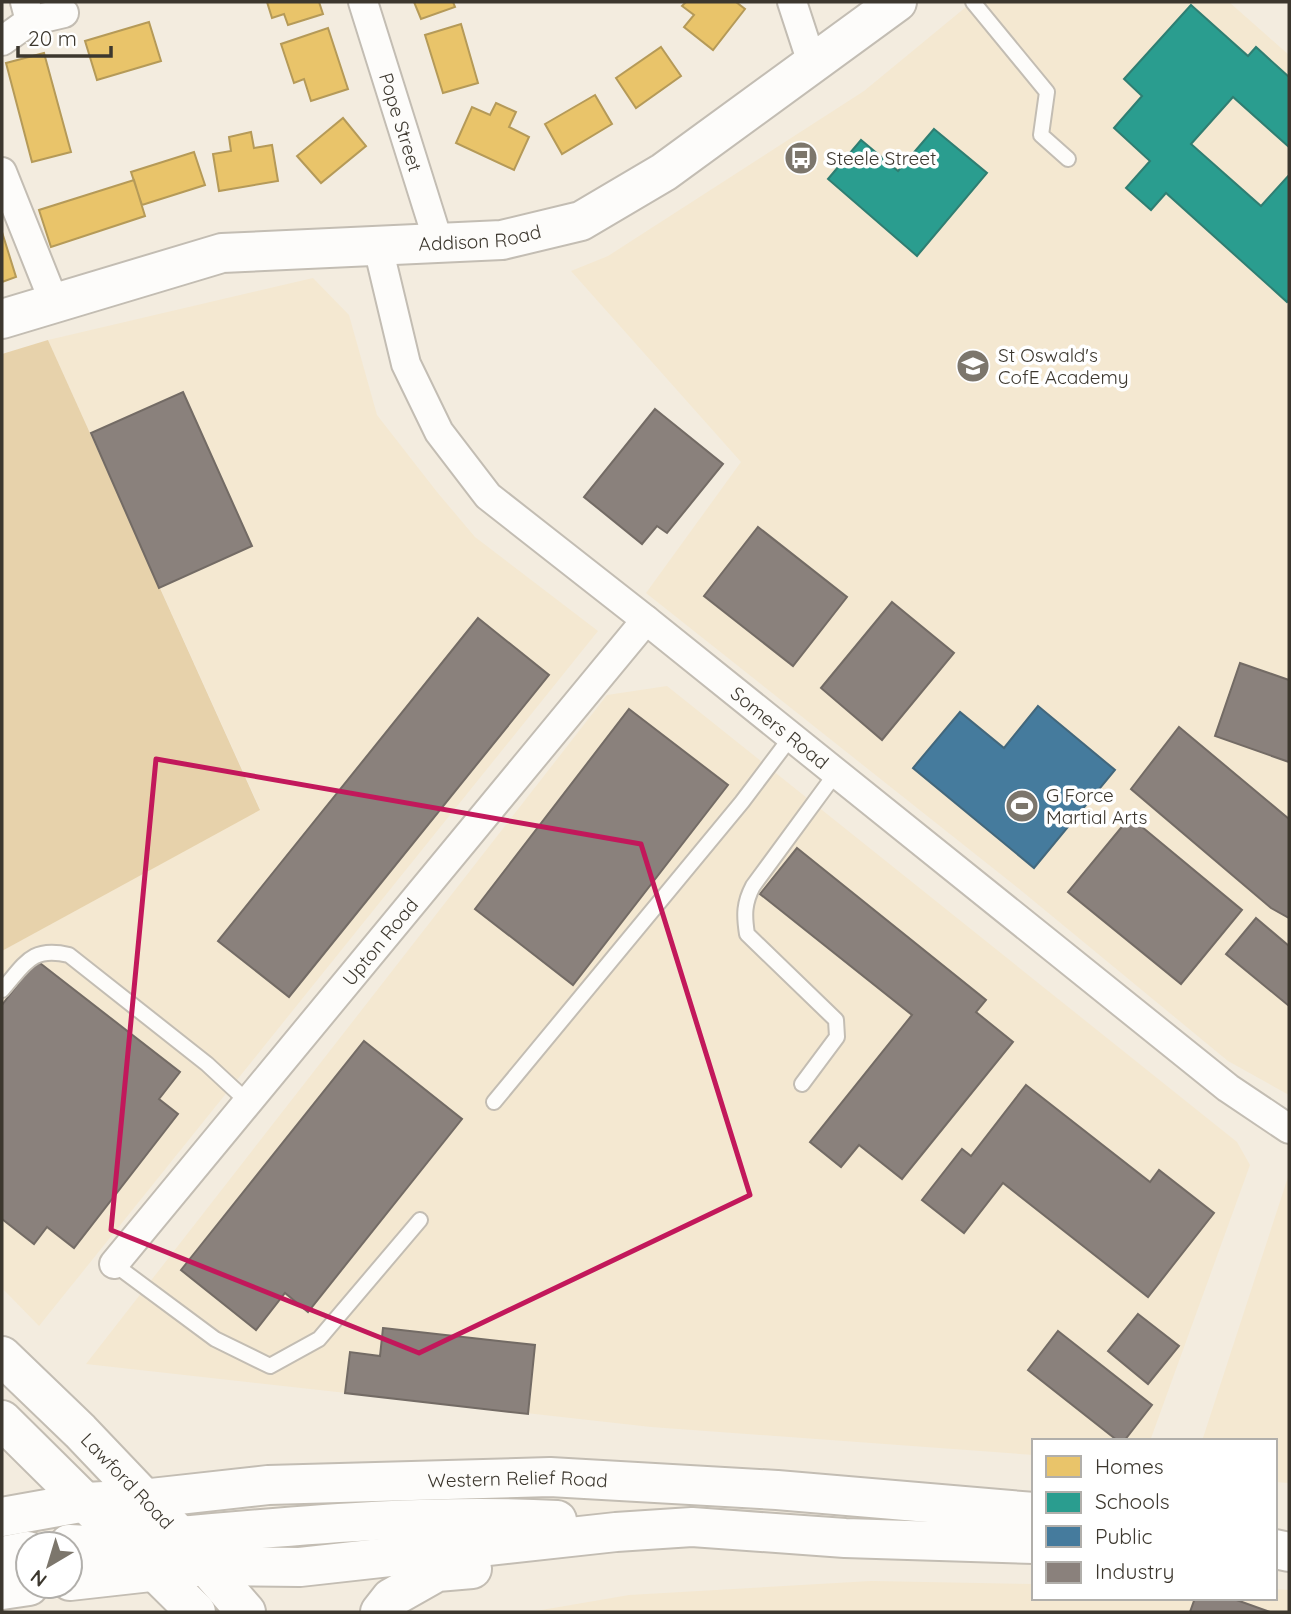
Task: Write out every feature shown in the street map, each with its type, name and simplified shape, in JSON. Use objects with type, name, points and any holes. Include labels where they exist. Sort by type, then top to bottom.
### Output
[{"type":"main road","name":"Addison Road","points":[[2,319],[222,253],[502,240],[581,221],[664,172],[897,2]]},
{"type":"main road","name":"Lawford Road","points":[[2,1356],[80,1431],[246,1612]]},
{"type":"main road","points":[[2,1420],[196,1612]]},
{"type":"main road","name":"Western Relief Road","points":[[84,1568],[120,1536],[142,1499],[268,1485],[550,1477],[777,1490],[1032,1512]]},
{"type":"main road","name":"Western Relief Road","points":[[2,1517],[120,1536],[193,1552],[300,1567],[616,1532],[692,1527],[845,1538],[1032,1544]]},
{"type":"main road","points":[[380,1612],[391,1598],[437,1572],[591,1560],[692,1527]]},
{"type":"main road","points":[[84,1542],[120,1536],[157,1536],[193,1552]]},
{"type":"street","name":"Pope Street","points":[[363,2],[439,244]]},
{"type":"street","points":[[792,2],[812,63]]},
{"type":"street","points":[[2,41],[27,11],[64,13]]},
{"type":"street","points":[[2,172],[54,302]]},
{"type":"street","name":"Somers Road","points":[[378,247],[406,364],[439,432],[488,496],[1228,1088],[1289,1129]]},
{"type":"street","name":"Upton Road","points":[[114,1264],[646,620]]},
{"type":"lane","points":[[973,2],[1047,92],[1041,135],[1068,159]]},
{"type":"lane","points":[[494,1102],[742,802],[791,737]]},
{"type":"lane","points":[[802,1084],[837,1037],[836,1020],[747,934],[744,915],[746,898],[836,773]]},
{"type":"lane","points":[[2,990],[31,958],[51,951],[69,955],[207,1064],[248,1102]]},
{"type":"lane","points":[[114,1264],[215,1339],[270,1366],[319,1339],[420,1220]]},
{"type":"highlighted area","points":[[156,759],[641,844],[750,1195],[419,1353],[111,1230]]},
{"type":"shaded area","name":"St Oswald's CofE Academy","points":[[972,2],[1229,2],[1289,55],[1289,1095],[1228,1061],[1018,888],[646,593],[741,462],[571,271],[608,256],[864,91]]},
{"type":"shaded area","points":[[313,278],[349,315],[377,415],[437,492],[475,537],[598,631],[39,1326],[2,1288],[2,951],[260,809],[48,340]]},
{"type":"shaded area","points":[[48,340],[260,810],[2,951],[2,354]]},
{"type":"shaded area","points":[[667,686],[1237,1142],[1250,1165],[1151,1439],[1032,1439],[1032,1455],[651,1427],[86,1364],[607,695]]},
{"type":"shaded area","points":[[1289,1174],[1289,1483],[1277,1482],[1277,1439],[1203,1439]]},
{"type":"shaded area","points":[[871,1581],[1032,1584],[1032,1600],[1277,1600],[1277,1589],[1289,1590],[1289,1612],[530,1612],[629,1595]]},
{"type":"building: Homes","points":[[267,2],[319,2],[323,14],[288,25],[284,14],[272,18]]},
{"type":"building: Homes","points":[[414,2],[453,2],[455,7],[421,19]]},
{"type":"building: Homes","points":[[686,2],[736,2],[745,9],[713,50],[684,27],[694,15],[682,6]]},
{"type":"building: Homes","points":[[149,22],[161,61],[97,80],[85,41]]},
{"type":"building: Homes","points":[[461,24],[478,83],[443,93],[425,35]]},
{"type":"building: Homes","points":[[328,28],[348,89],[311,101],[304,79],[294,83],[281,44]]},
{"type":"building: Homes","points":[[661,47],[681,76],[636,108],[616,78]]},
{"type":"building: Homes","points":[[44,53],[71,152],[32,162],[6,63]]},
{"type":"building: Homes","points":[[595,95],[612,124],[562,154],[545,124]]},
{"type":"building: Homes","points":[[496,103],[516,112],[509,127],[529,137],[514,170],[456,143],[472,107],[490,115]]},
{"type":"building: Homes","points":[[343,118],[366,146],[321,183],[297,156]]},
{"type":"building: Homes","points":[[251,132],[254,148],[272,145],[278,181],[219,191],[213,154],[231,151],[229,137]]},
{"type":"building: Homes","points":[[194,152],[205,185],[142,205],[131,172]]},
{"type":"building: Homes","points":[[134,180],[145,216],[51,247],[39,210]]},
{"type":"building: Homes","points":[[2,232],[16,277],[2,282]]},
{"type":"building: Schools","points":[[1191,5],[1248,56],[1256,47],[1289,77],[1289,147],[1233,97],[1191,144],[1261,206],[1289,175],[1287,302],[1166,193],[1151,210],[1126,188],[1150,161],[1114,128],[1142,96],[1124,79]]},
{"type":"building: Schools","points":[[934,129],[987,173],[917,256],[828,179],[861,140],[898,171]]},
{"type":"building: Public","name":"G Force Martial Arts","points":[[1038,706],[1115,770],[1034,868],[913,768],[960,712],[1004,748]]},
{"type":"building: Industry","points":[[183,392],[252,546],[159,588],[91,433]]},
{"type":"building: Industry","points":[[655,409],[723,464],[667,533],[657,526],[642,544],[584,497]]},
{"type":"building: Industry","points":[[758,527],[847,597],[793,666],[704,596]]},
{"type":"building: Industry","points":[[892,602],[954,653],[882,740],[821,688]]},
{"type":"building: Industry","points":[[478,618],[549,675],[289,997],[218,941]]},
{"type":"building: Industry","points":[[1240,663],[1289,680],[1289,762],[1215,736]]},
{"type":"building: Industry","points":[[629,709],[728,785],[573,985],[475,909]]},
{"type":"building: Industry","points":[[1179,727],[1289,819],[1289,918],[1271,908],[1131,789]]},
{"type":"building: Industry","points":[[1130,817],[1242,910],[1181,984],[1068,892]]},
{"type":"building: Industry","points":[[797,848],[986,1000],[976,1012],[1013,1042],[902,1179],[859,1145],[841,1167],[810,1142],[912,1015],[760,894]]},
{"type":"building: Industry","points":[[1256,918],[1289,946],[1289,1006],[1226,954]]},
{"type":"building: Industry","points":[[36,960],[180,1072],[159,1099],[178,1114],[74,1248],[47,1227],[34,1244],[2,1219],[2,1005]]},
{"type":"building: Industry","points":[[364,1041],[462,1119],[308,1312],[285,1293],[256,1330],[181,1270]]},
{"type":"building: Industry","points":[[1026,1085],[1150,1182],[1159,1170],[1214,1213],[1148,1297],[1003,1183],[964,1233],[922,1200],[962,1149],[971,1156]]},
{"type":"building: Industry","points":[[1138,1314],[1179,1346],[1148,1384],[1108,1351]]},
{"type":"building: Industry","points":[[383,1328],[535,1345],[528,1414],[345,1393],[350,1352],[380,1356]]},
{"type":"building: Industry","points":[[1058,1331],[1152,1405],[1126,1439],[1115,1439],[1028,1370]]},
{"type":"building: Industry","points":[[1194,1600],[1237,1600],[1270,1612],[1190,1612]]},
{"type":"place","name":"Steele Street","points":[[801,158]]},
{"type":"place","name":"St Oswald's CofE Academy","points":[[973,366]]},
{"type":"place","name":"G Force Martial Arts","points":[[1022,806]]}]
